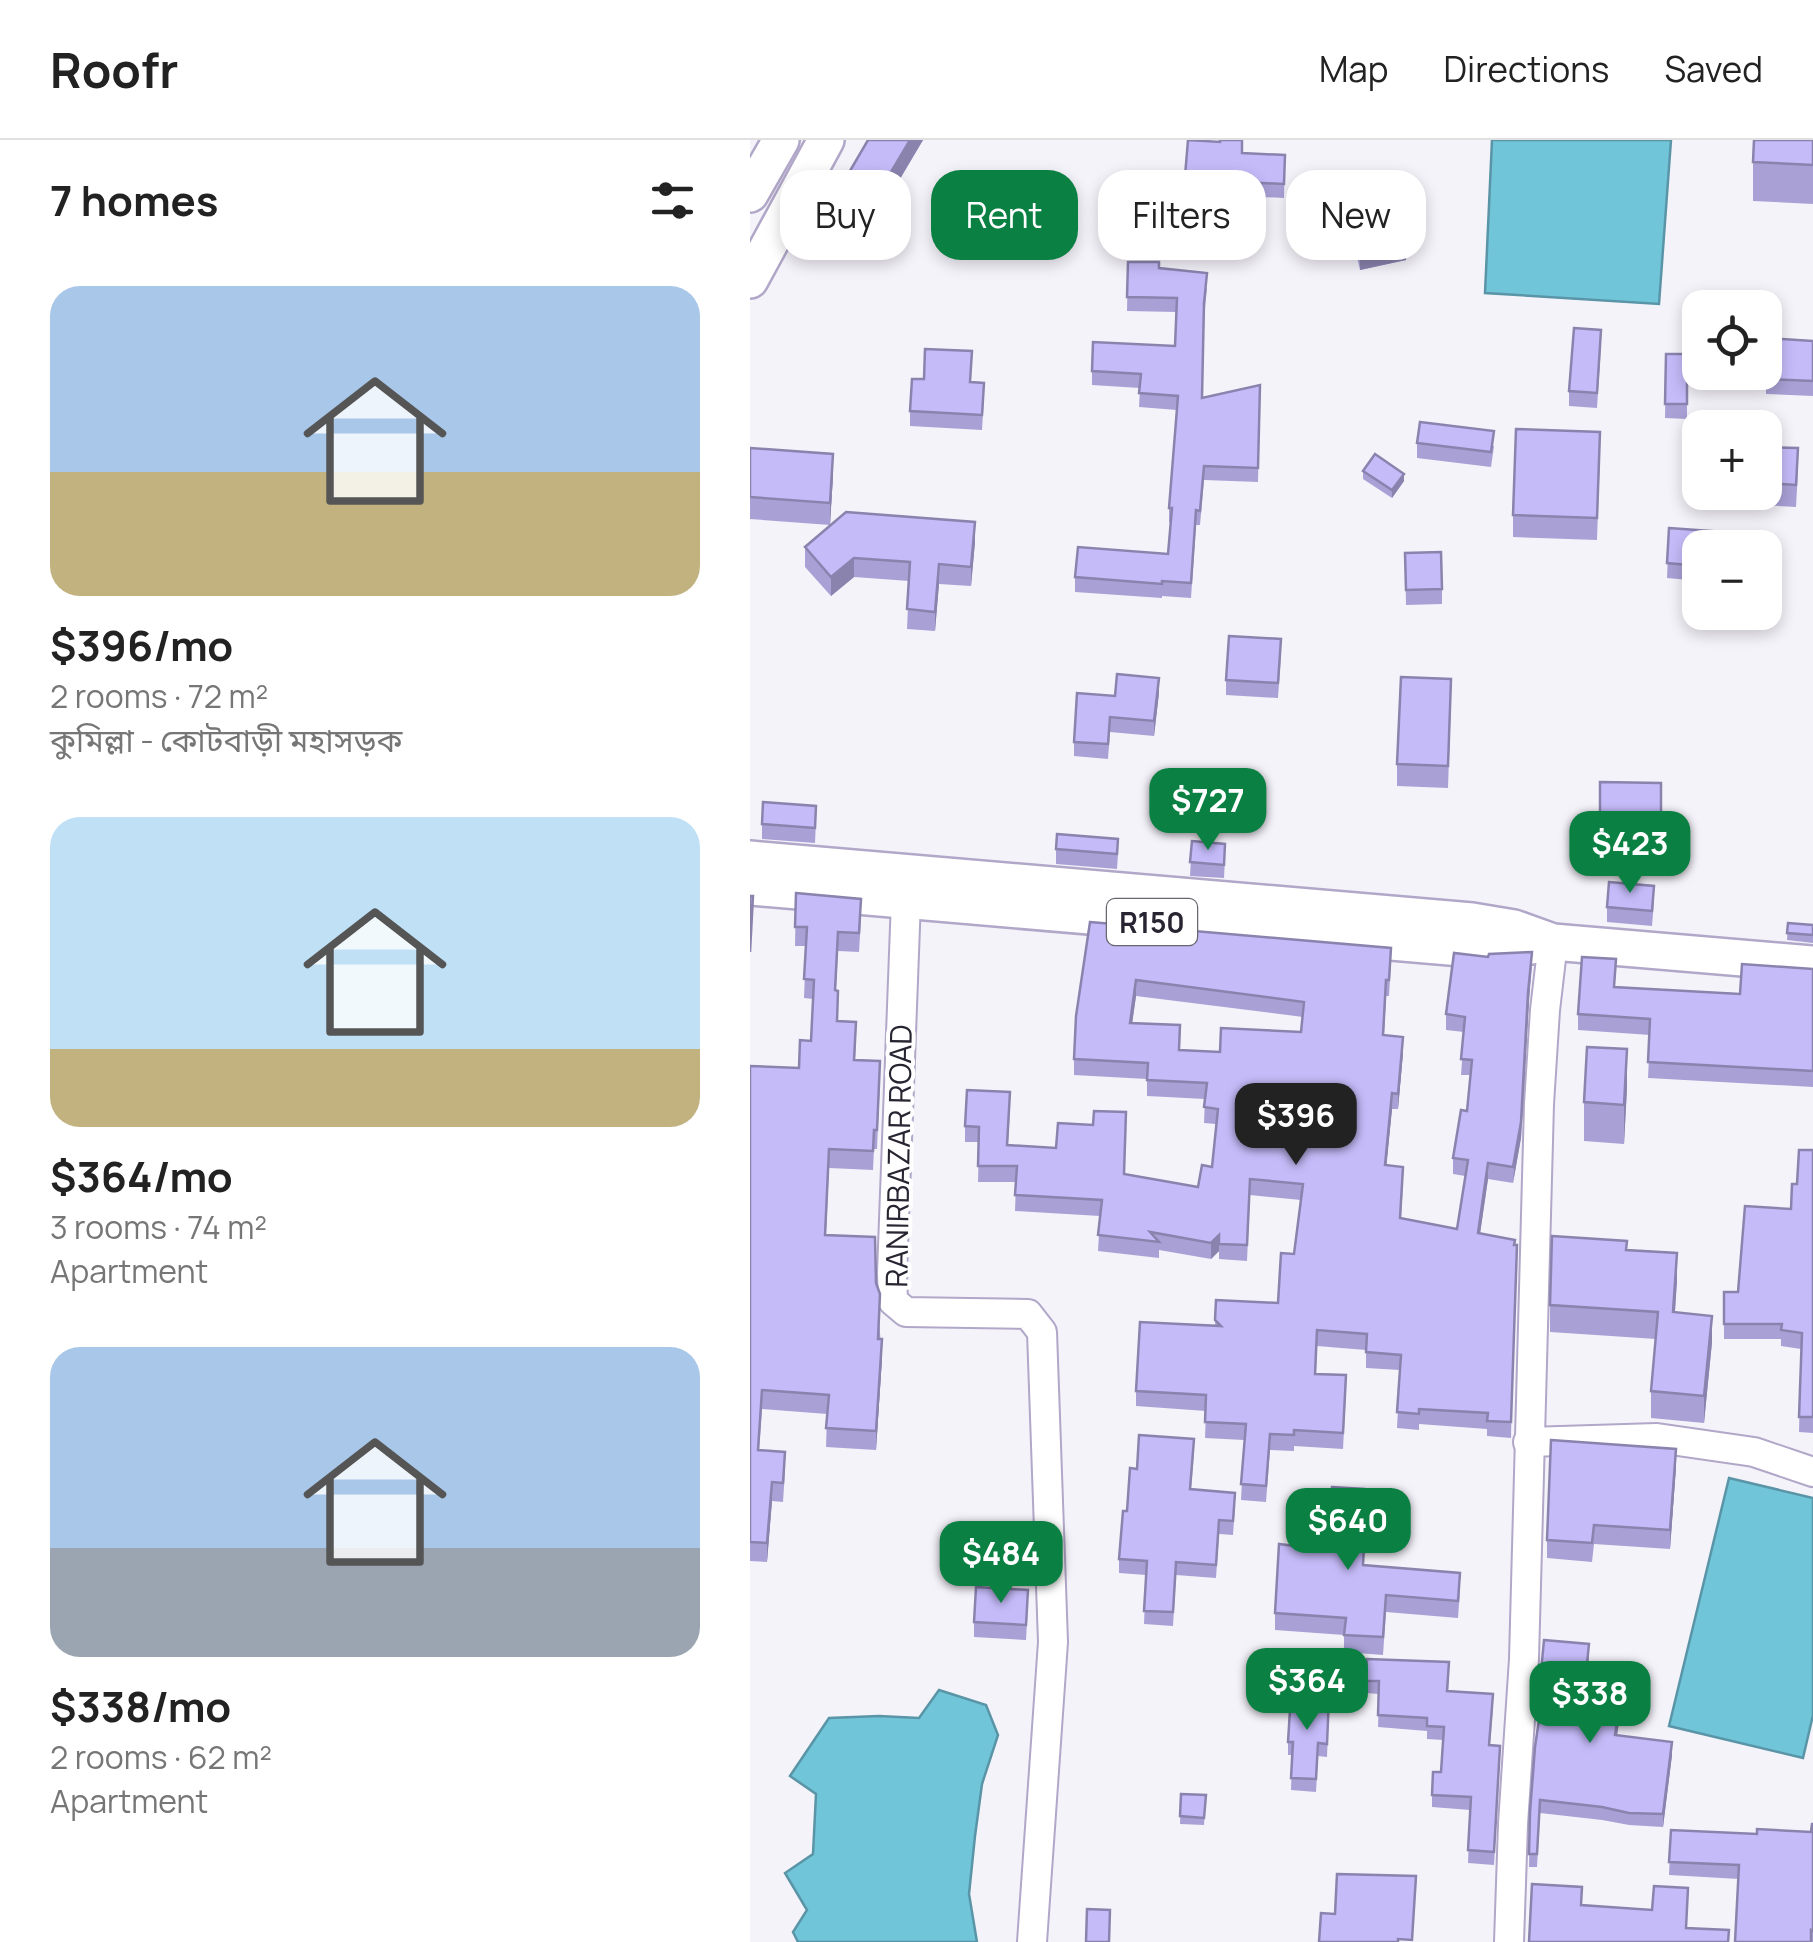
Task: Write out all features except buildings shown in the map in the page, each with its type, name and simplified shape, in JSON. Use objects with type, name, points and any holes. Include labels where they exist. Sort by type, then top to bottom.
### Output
[{"type":"main road","points":[[780,197],[753,187],[781,140]]},
{"type":"main road","points":[[810,170],[826,140]]},
{"type":"main road","points":[[750,280],[780,226]]},
{"type":"main road","name":"R150","points":[[750,859],[962,891],[1472,922],[1514,928],[1553,942],[1813,964]]},
{"type":"main road","name":"R150","points":[[750,887],[906,900],[962,891]]},
{"type":"street","name":"RANIRBAZAR ROAD","points":[[906,900],[893,1301],[906,1312],[1028,1314],[1042,1332],[1053,1642],[1032,1942]]},
{"type":"street","points":[[1508,1942],[1524,1659],[1539,1104],[1553,942]]},
{"type":"street","points":[[1528,1442],[1657,1438],[1754,1452],[1813,1472]]},
{"type":"water","points":[[1492,140],[1671,140],[1659,304],[1485,293]]},
{"type":"water","points":[[1729,1478],[1813,1498],[1813,1715],[1803,1758],[1669,1726]]},
{"type":"water","points":[[939,1690],[986,1705],[998,1735],[982,1784],[969,1894],[977,1942],[798,1942],[793,1932],[807,1910],[785,1873],[813,1854],[816,1794],[790,1776],[829,1718],[919,1718]]}]
